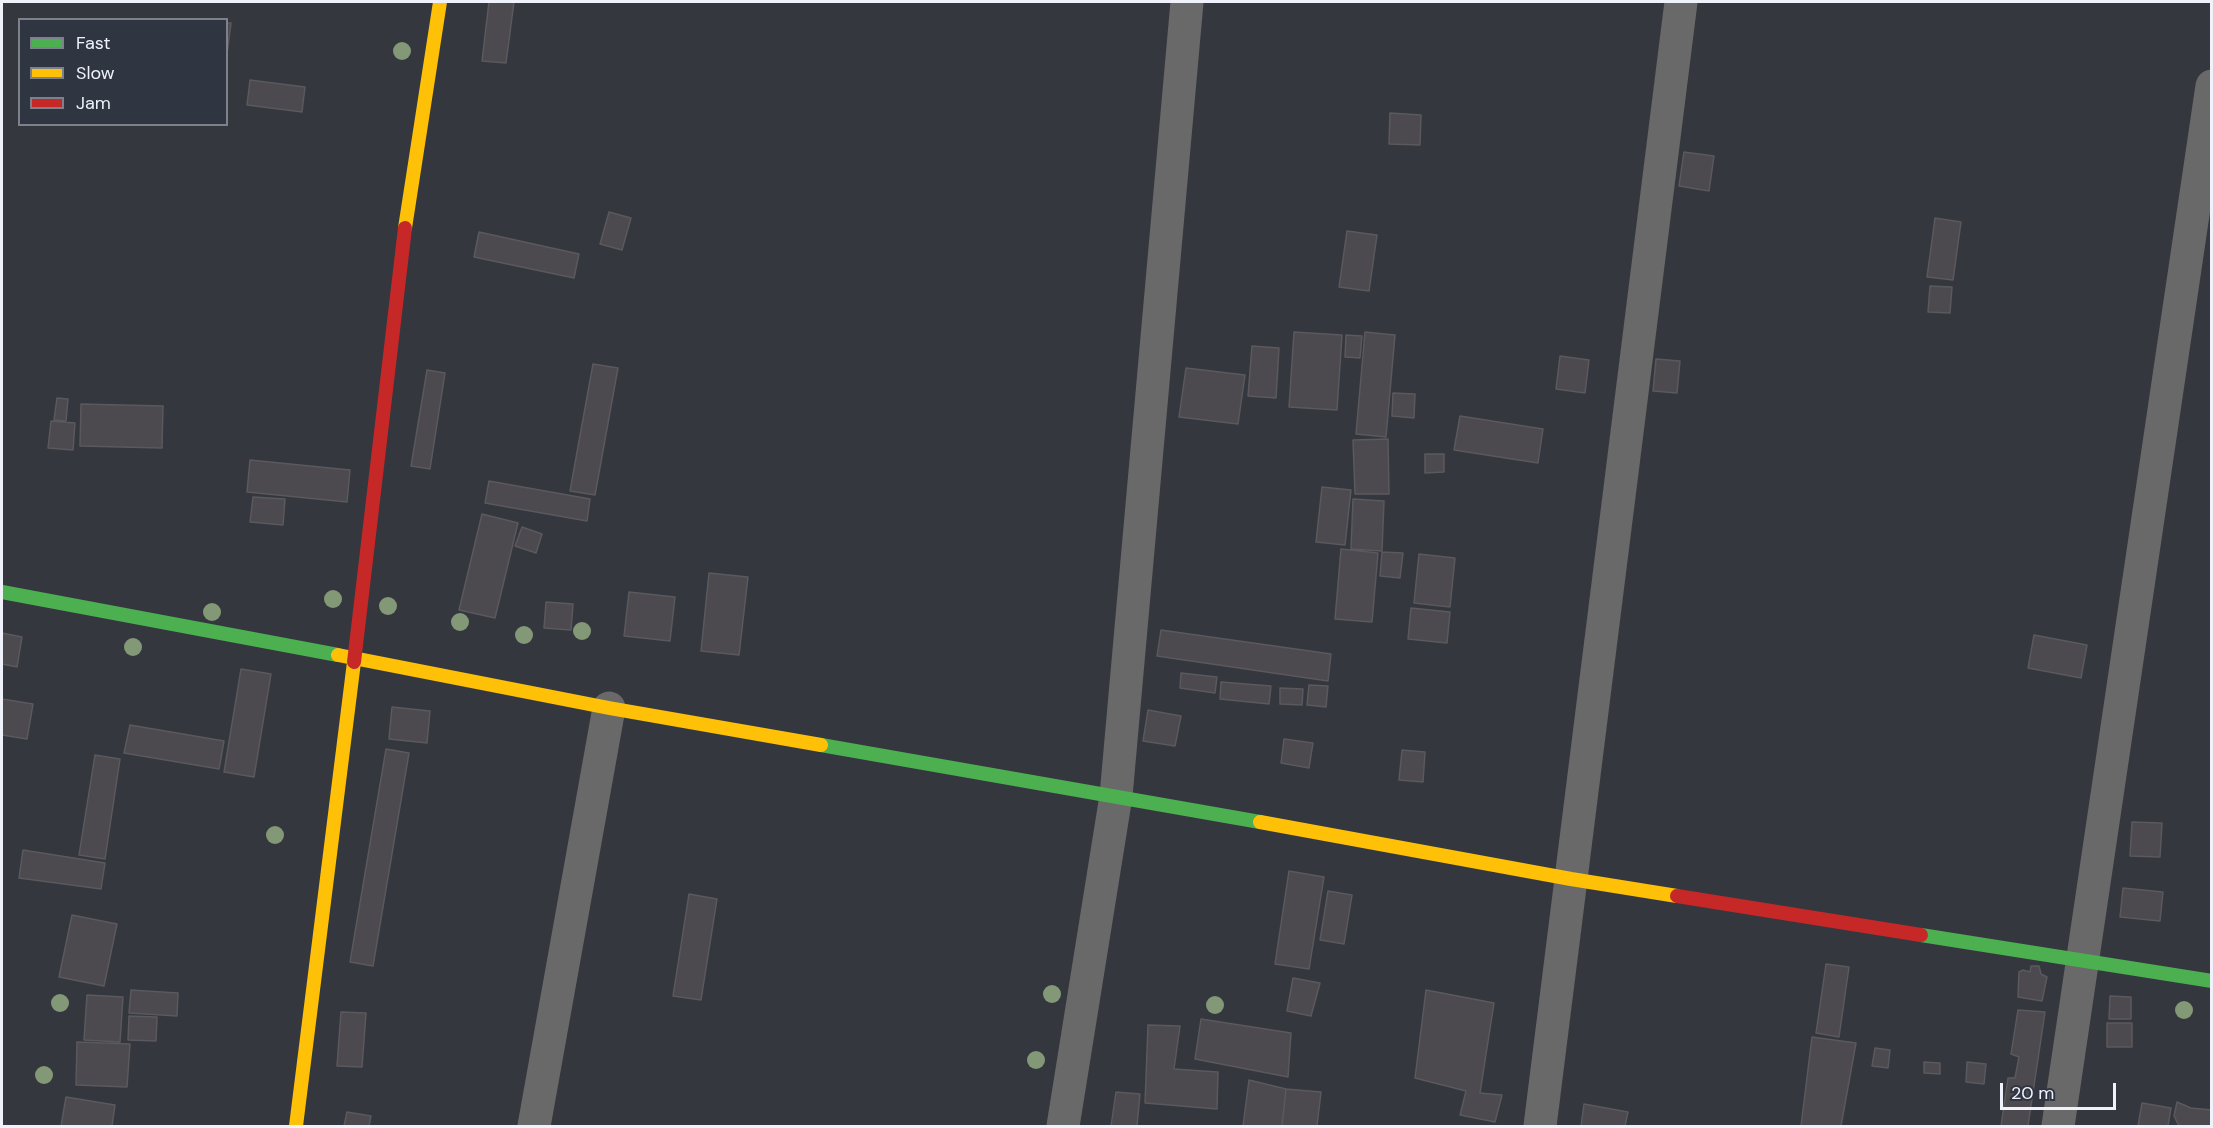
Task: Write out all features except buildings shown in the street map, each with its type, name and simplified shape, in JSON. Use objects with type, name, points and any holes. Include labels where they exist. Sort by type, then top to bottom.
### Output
[{"type":"street","points":[[296,1126],[355,658],[406,218],[440,2]]},
{"type":"street","points":[[1063,1126],[1116,796],[1187,2]]},
{"type":"street","points":[[1540,1126],[1681,2]]},
{"type":"street","points":[[2058,1126],[2211,86]]},
{"type":"street","points":[[2,592],[609,708],[1116,796],[1571,879],[2211,981]]},
{"type":"street","points":[[534,1126],[609,708]]},
{"type":"traffic: fast","points":[[2,592],[338,655]]},
{"type":"traffic: fast","points":[[821,745],[1260,822]]},
{"type":"traffic: fast","points":[[1921,935],[2212,981]]},
{"type":"traffic: slow","points":[[405,228],[440,2]]},
{"type":"traffic: slow","points":[[338,655],[609,708],[821,745]]},
{"type":"traffic: slow","points":[[296,1126],[354,662]]},
{"type":"traffic: slow","points":[[1260,822],[1677,896]]},
{"type":"traffic: jam","points":[[354,662],[405,228]]},
{"type":"traffic: jam","points":[[1677,896],[1921,935]]}]
